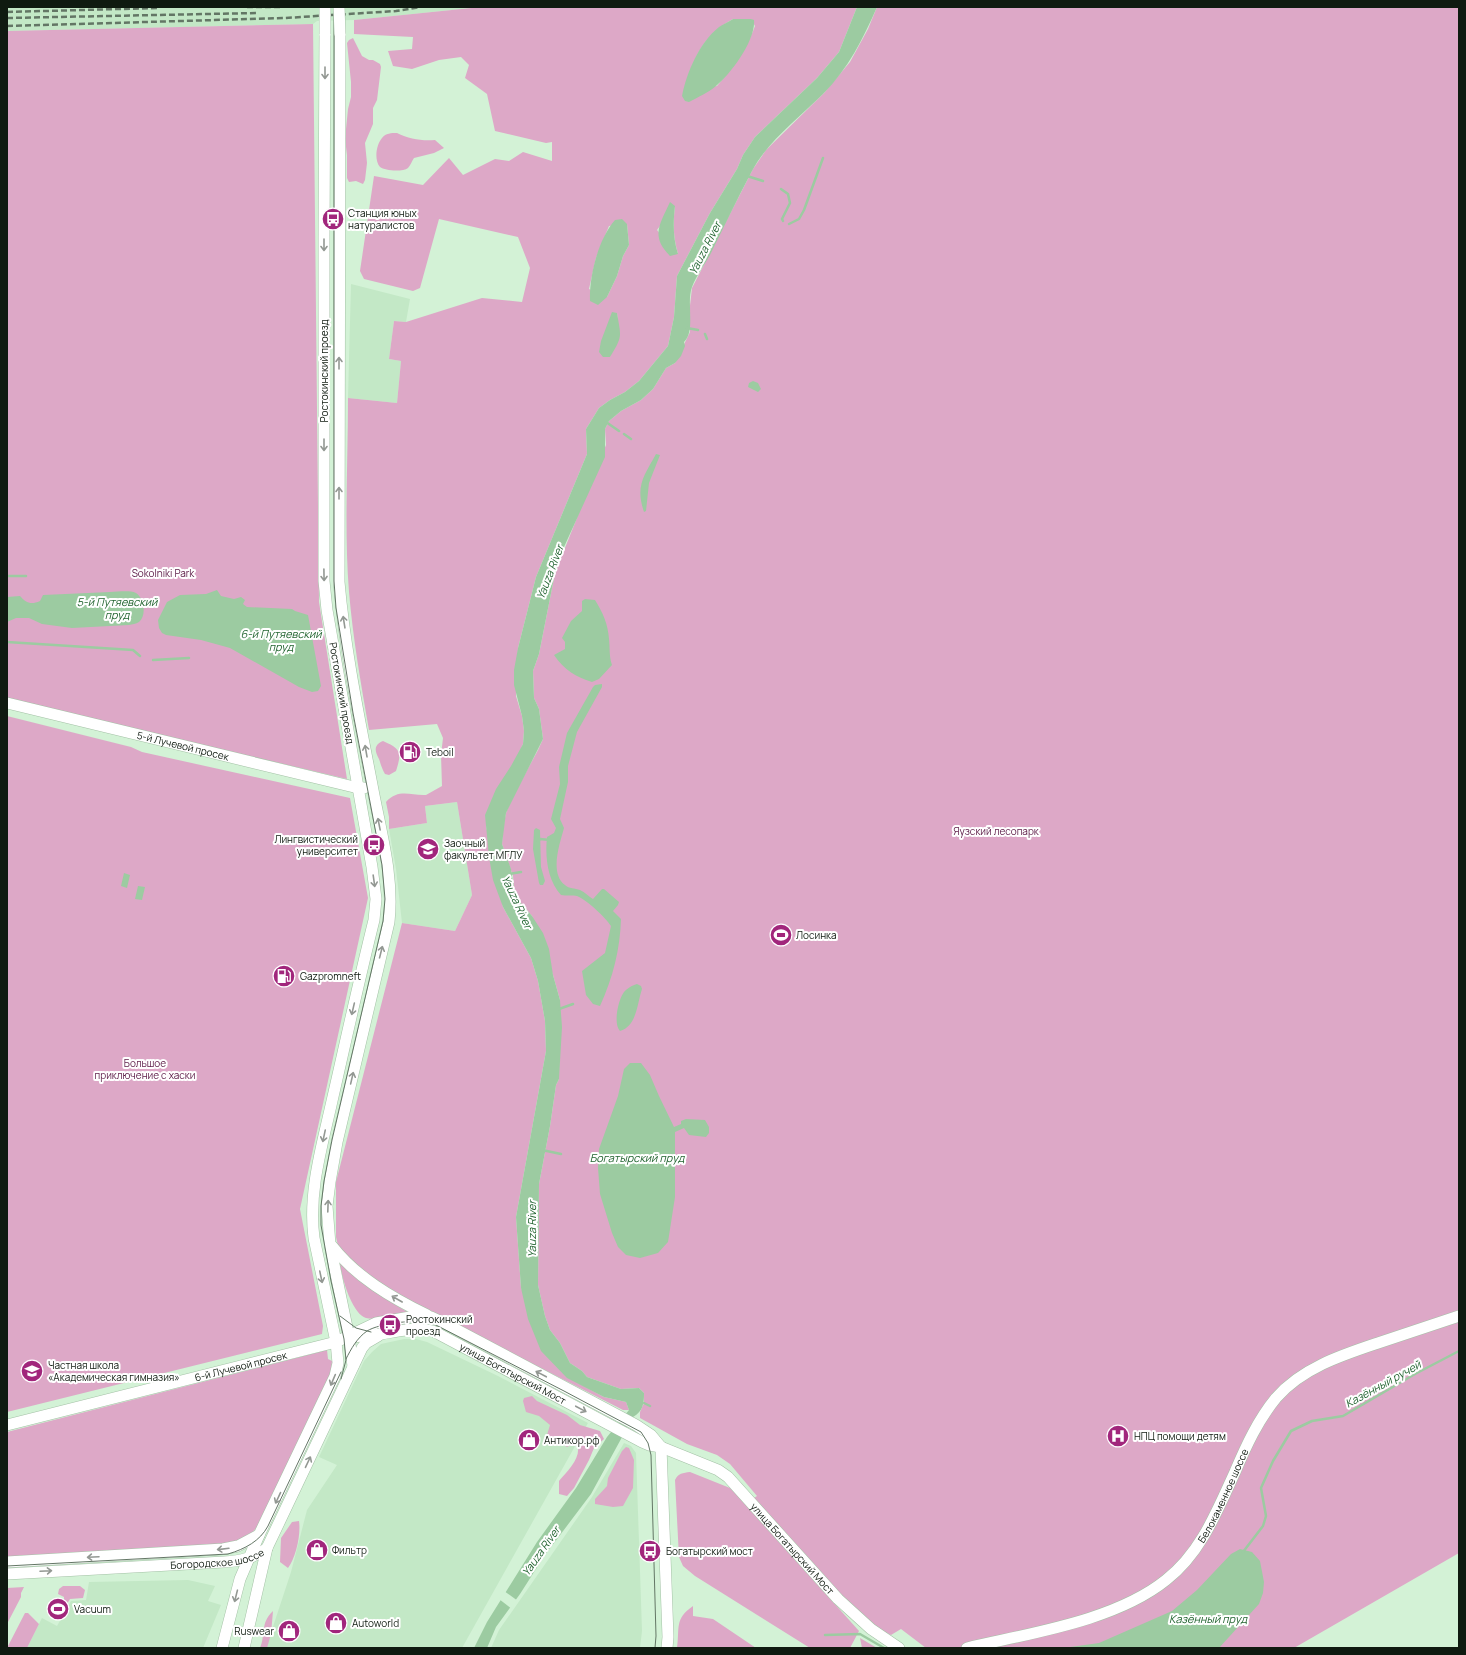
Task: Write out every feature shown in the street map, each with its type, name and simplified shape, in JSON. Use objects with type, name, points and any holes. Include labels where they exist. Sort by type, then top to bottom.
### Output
[{"type":"main road","name":"Ростокинский проезд","points":[[325,7],[324,581],[327,610],[376,889],[376,909],[324,1138],[315,1181],[312,1213],[316,1254],[336,1342]]},
{"type":"main road","name":"Ростокинский проезд","points":[[339,7],[339,582],[343,616],[390,886],[389,922],[339,1134],[327,1206],[330,1245],[349,1337]]},
{"type":"main road","points":[[324,192],[339,192]]},
{"type":"main road","points":[[324,308],[339,307]]},
{"type":"main road","name":"5-й Лучевой просек","points":[[7,703],[282,771],[358,788],[373,789]]},
{"type":"main road","points":[[330,1245],[340,1257],[358,1273],[382,1290],[431,1317]]},
{"type":"main road","name":"улица Богатырский Мост","points":[[349,1337],[376,1323],[416,1316],[431,1317],[600,1406],[634,1430]]},
{"type":"main road","name":"Белокаменное шоссе","points":[[967,1648],[1082,1621],[1119,1607],[1166,1581],[1190,1558],[1198,1546],[1212,1522],[1249,1440],[1266,1411],[1289,1385],[1332,1359],[1459,1316]]},
{"type":"main road","name":"улица Богатырский Мост","points":[[349,1337],[380,1335],[409,1329],[425,1329],[433,1331],[595,1416],[651,1435],[661,1447],[718,1470],[728,1477],[838,1599],[871,1629],[899,1648]]},
{"type":"main road","name":"Богородское шоссе","points":[[7,1574],[224,1562],[248,1559],[268,1548],[353,1366],[366,1343],[380,1335]]},
{"type":"main road","points":[[349,1337],[353,1366]]},
{"type":"main road","name":"6-й Лучевой просек","points":[[7,1425],[336,1342],[349,1337]]},
{"type":"main road","name":"Богородское шоссе","points":[[7,1562],[223,1549],[238,1546],[259,1535],[335,1376],[338,1363],[336,1342]]},
{"type":"main road","points":[[661,1447],[668,1637],[667,1648]]},
{"type":"main road","points":[[222,1648],[240,1578],[259,1535]]},
{"type":"main road","points":[[244,1648],[268,1548]]},
{"type":"shaded area","points":[[7,7],[481,7],[354,20],[317,21],[313,24],[7,31]]},
{"type":"shaded area","points":[[351,284],[410,299],[406,322],[394,321],[389,359],[401,361],[397,403],[348,398]]},
{"type":"shaded area","name":"Заочный факультет МГЛУ","points":[[457,802],[472,895],[455,931],[402,923],[396,869],[389,829],[427,823],[425,806]]},
{"type":"shaded area","points":[[404,1339],[416,1339],[427,1342],[498,1376],[588,1423],[462,1648],[266,1648],[291,1572],[307,1510],[337,1465],[319,1457],[364,1361],[381,1344]]},
{"type":"shaded area","points":[[624,1443],[631,1446],[636,1453],[642,1631],[640,1648],[491,1648],[499,1630],[592,1497]]},
{"type":"shaded area","points":[[188,1580],[215,1586],[208,1601],[221,1605],[203,1648],[27,1648],[42,1618],[57,1626],[71,1601],[86,1600],[89,1582]]},
{"type":"green space","points":[[481,7],[857,7],[839,52],[817,78],[755,137],[710,213],[677,276],[674,317],[668,346],[639,381],[625,392],[599,408],[586,429],[587,454],[536,577],[518,648],[516,696],[522,716],[524,731],[523,744],[486,826],[503,907],[531,958],[538,981],[545,1021],[546,1051],[516,1217],[521,1288],[567,1377],[604,1397],[626,1402],[629,1410],[623,1410],[423,1308],[372,1278],[339,1250],[336,1237],[336,1182],[402,923],[455,931],[472,895],[457,802],[425,806],[427,823],[389,829],[389,817],[386,802],[400,794],[426,795],[442,786],[441,755],[443,738],[437,724],[369,730],[360,679],[349,592],[346,519],[348,398],[397,403],[401,361],[389,359],[394,321],[406,322],[482,298],[522,302],[530,268],[518,237],[439,219],[420,288],[413,291],[364,279],[360,271],[374,176],[423,185],[449,158],[463,175],[495,159],[509,161],[523,152],[552,161],[552,142],[546,143],[495,131],[487,94],[465,78],[469,65],[461,57],[439,60],[412,69],[393,66],[388,51],[412,49],[413,37],[354,34],[354,20]],"holes":[[[733,19],[751,19],[755,26],[739,58],[717,86],[684,90],[701,49],[707,40],[722,26]],[[675,206],[674,230],[678,254],[657,230]],[[627,224],[629,245],[623,256],[617,276],[607,297],[589,289],[596,258],[609,226]],[[617,313],[618,323],[610,357]]]},
{"type":"green space","name":"Яузский лесопарк","points":[[877,7],[1459,7],[1459,1553],[1294,1648],[926,1648],[901,1629],[891,1635],[872,1626],[839,1593],[754,1498],[757,1496],[730,1464],[717,1455],[687,1444],[640,1418],[640,1412],[644,1403],[644,1393],[639,1388],[621,1389],[587,1377],[582,1371],[570,1363],[560,1343],[550,1330],[545,1316],[538,1285],[539,1184],[556,1085],[559,1079],[560,1000],[553,975],[532,916],[520,902],[514,889],[513,876],[502,844],[506,813],[511,800],[543,739],[539,709],[534,698],[533,671],[539,654],[555,573],[606,445],[605,429],[609,421],[621,411],[641,400],[653,389],[666,368],[675,363],[690,332],[689,314],[692,288],[753,169],[766,150],[824,93],[850,62],[868,29]]},
{"type":"green space","name":"Sokolniki Park","points":[[313,24],[319,602],[347,779],[7,699],[7,31]]},
{"type":"green space","points":[[353,38],[362,56],[380,64],[381,67],[377,100],[373,108],[373,124],[365,143],[367,163],[365,180],[363,184],[356,181],[349,182],[347,178],[345,139],[348,109],[351,97],[351,82],[347,43]]},
{"type":"green space","points":[[397,133],[415,139],[435,140],[444,148],[434,153],[414,158],[409,167],[406,169],[394,170],[382,168],[378,164],[376,157],[378,144],[385,135]]},
{"type":"green space","name":"Большое приключение с хаски","points":[[7,716],[131,747],[142,752],[350,798],[368,898],[300,1209],[323,1326],[322,1334],[7,1412]]},
{"type":"green space","points":[[383,741],[397,749],[399,755],[396,771],[389,775],[385,774],[376,751],[376,747]]},
{"type":"green space","points":[[340,1263],[373,1290],[409,1313],[375,1319],[366,1318],[361,1315],[356,1310],[348,1294]]},
{"type":"green space","points":[[327,1350],[328,1359],[332,1361],[331,1377],[262,1520],[247,1537],[226,1544],[7,1559],[7,1432]]},
{"type":"green space","points":[[532,1396],[537,1401],[567,1415],[580,1425],[600,1431],[604,1439],[594,1448],[574,1488],[567,1496],[559,1494],[559,1481],[575,1461],[578,1446],[573,1444],[567,1447],[547,1435],[550,1425],[539,1416],[526,1412],[523,1401],[524,1398]]},
{"type":"green space","points":[[626,1447],[629,1448],[634,1460],[633,1488],[623,1506],[613,1507],[595,1504],[595,1499],[607,1486],[608,1478],[622,1451]]},
{"type":"green space","points":[[690,1472],[730,1488],[737,1495],[859,1631],[850,1648],[810,1648],[695,1576],[683,1566],[679,1557],[675,1480],[679,1475]]},
{"type":"green space","points":[[299,1521],[297,1546],[288,1568],[280,1562],[281,1538],[292,1522]]},
{"type":"green space","points":[[63,1586],[80,1586],[85,1590],[83,1598],[70,1599],[67,1604],[64,1602],[64,1597],[58,1594],[59,1589]]},
{"type":"green space","points":[[24,1587],[21,1597],[7,1624],[7,1588]]},
{"type":"green space","points":[[693,1606],[693,1616],[713,1619],[756,1648],[677,1648],[680,1620],[683,1615]]},
{"type":"green space","points":[[273,1611],[271,1634],[267,1648],[260,1648],[266,1620]]},
{"type":"green space","points":[[25,1613],[28,1613],[39,1624],[27,1648],[7,1648]]},
{"type":"green space","points":[[860,1638],[877,1648],[862,1648]]},
{"type":"water","name":"Yauza River","points":[[857,7],[877,7],[854,53],[832,84],[784,130],[758,160],[710,255],[696,279],[690,294],[690,324],[688,337],[684,342],[685,346],[681,356],[675,363],[666,368],[653,389],[641,400],[621,411],[609,421],[605,429],[605,457],[564,547],[555,573],[539,654],[533,671],[534,698],[539,709],[543,739],[506,813],[502,844],[511,869],[514,889],[520,902],[532,916],[543,933],[549,949],[553,975],[560,1000],[562,1027],[559,1079],[556,1085],[539,1184],[538,1285],[545,1316],[550,1330],[560,1343],[570,1363],[582,1371],[587,1377],[621,1389],[639,1388],[644,1393],[644,1401],[641,1410],[633,1417],[591,1494],[545,1555],[520,1594],[496,1627],[487,1648],[474,1648],[487,1622],[537,1542],[576,1488],[607,1437],[629,1410],[626,1402],[604,1397],[567,1378],[541,1351],[528,1319],[521,1288],[516,1217],[546,1051],[545,1021],[538,981],[531,958],[503,907],[493,880],[485,815],[496,789],[523,744],[524,731],[522,716],[514,685],[514,670],[518,648],[536,577],[587,454],[586,429],[599,408],[625,392],[639,381],[668,346],[674,317],[677,276],[710,213],[755,137],[817,78],[839,52]]},
{"type":"water","points":[[733,19],[754,20],[754,28],[747,47],[722,81],[706,93],[689,102],[685,101],[682,96],[684,87],[695,58],[705,41],[719,27]]},
{"type":"water","points":[[670,202],[675,206],[674,230],[678,254],[670,256],[660,242],[659,230],[660,223]]},
{"type":"water","points":[[622,219],[627,224],[629,245],[623,256],[617,276],[607,297],[598,305],[590,301],[590,291],[593,270],[599,248],[609,228],[615,220]]},
{"type":"water","points":[[612,312],[617,313],[620,336],[610,357],[603,357],[599,352],[601,341]]},
{"type":"water","points":[[753,381],[758,383],[761,389],[758,392],[748,387],[749,383]]},
{"type":"water","points":[[656,454],[660,455],[649,483],[646,511],[644,512],[640,495],[642,482]]},
{"type":"water","name":"6-й Путяевский пруд","points":[[217,590],[221,596],[234,599],[241,597],[245,600],[243,604],[247,607],[292,609],[308,615],[321,686],[318,691],[312,692],[299,687],[230,648],[201,640],[166,635],[162,633],[159,628],[158,620],[167,602],[180,595],[206,594]]},
{"type":"water","name":"5-й Путяевский пруд","points":[[123,591],[136,593],[139,595],[143,603],[143,615],[139,622],[135,624],[72,628],[42,624],[29,618],[16,618],[7,622],[7,597],[20,596],[27,602],[34,603],[40,601],[43,595]]},
{"type":"water","points":[[585,599],[595,600],[605,619],[608,628],[612,665],[599,679],[592,682],[571,672],[562,665],[554,655],[565,649],[565,642],[562,638],[571,621],[582,611],[582,601]]},
{"type":"water","points":[[602,684],[602,687],[577,732],[568,766],[568,782],[560,819],[564,828],[557,858],[560,880],[567,886],[582,891],[593,899],[602,889],[604,889],[619,902],[613,911],[621,919],[617,953],[609,985],[600,1006],[593,1004],[586,995],[582,971],[605,953],[611,926],[605,918],[581,898],[577,896],[561,895],[556,889],[550,875],[546,852],[547,837],[554,833],[556,828],[551,819],[560,784],[559,767],[567,733],[593,687],[595,685]]},
{"type":"water","points":[[536,828],[540,830],[541,867],[545,881],[543,885],[540,885],[539,883],[533,849],[534,830]]},
{"type":"water","points":[[124,873],[130,875],[127,888],[121,886]]},
{"type":"water","points":[[138,886],[145,887],[142,900],[135,899]]},
{"type":"water","points":[[637,984],[641,986],[642,989],[636,1014],[630,1024],[620,1031],[617,1023],[617,1012],[620,1000],[625,991],[631,986]]},
{"type":"water","name":"Богатырский пруд","points":[[630,1063],[641,1063],[650,1075],[674,1127],[681,1124],[681,1121],[686,1119],[705,1120],[709,1127],[709,1133],[706,1137],[689,1135],[684,1128],[675,1132],[675,1197],[668,1242],[658,1253],[640,1258],[626,1255],[618,1247],[600,1194],[598,1168],[599,1149],[618,1096],[624,1069]]},
{"type":"water","name":"Казённый пруд","points":[[1240,1549],[1252,1552],[1260,1561],[1264,1582],[1263,1593],[1259,1604],[1219,1648],[1063,1648],[1099,1643],[1172,1611],[1197,1590],[1231,1554]]},
{"type":"pier","points":[[504,1591],[518,1601],[512,1609],[499,1599]]},
{"type":"waterway","points":[[789,224],[799,219],[804,210],[823,158]]},
{"type":"waterway","points":[[747,176],[763,181]]},
{"type":"waterway","points":[[781,189],[788,194],[790,203],[782,219],[783,221]]},
{"type":"waterway","points":[[687,328],[698,330]]},
{"type":"waterway","points":[[705,334],[707,339]]},
{"type":"waterway","points":[[606,422],[619,431]]},
{"type":"waterway","points":[[624,434],[631,439]]},
{"type":"waterway","points":[[7,576],[26,576]]},
{"type":"waterway","points":[[7,642],[133,650],[140,656]]},
{"type":"waterway","points":[[153,660],[189,658]]},
{"type":"waterway","points":[[538,841],[540,839],[550,840]]},
{"type":"waterway","name":"Yauza River","points":[[509,874],[521,872]]},
{"type":"waterway","points":[[559,1009],[573,1004]]},
{"type":"waterway","points":[[542,1150],[561,1154]]},
{"type":"waterway","name":"Казённый ручей","points":[[1243,1552],[1263,1526],[1266,1516],[1261,1488],[1273,1461],[1291,1431],[1312,1421],[1343,1416],[1415,1374],[1459,1351]]},
{"type":"waterway","points":[[644,1403],[650,1406]]},
{"type":"waterway","name":"Казённый ручей","points":[[825,1635],[860,1634],[884,1648]]},
{"type":"tram line","points":[[334,7],[334,581],[336,608],[353,713],[382,865],[385,899],[383,921],[332,1140],[321,1206],[321,1225],[331,1281],[344,1339],[346,1360],[341,1379]]},
{"type":"tram line","points":[[340,1316],[356,1328],[371,1332]]},
{"type":"tram line","points":[[346,1359],[357,1340],[373,1328],[399,1322],[417,1321],[432,1323],[641,1432],[648,1443],[651,1455],[656,1636],[655,1648]]},
{"type":"tram line","points":[[7,1566],[228,1554],[246,1547],[261,1536],[268,1526],[341,1372]]},
{"type":"railway","points":[[247,7],[281,7]]},
{"type":"railway","points":[[7,26],[285,18],[396,11],[420,7]]},
{"type":"railway","points":[[7,12],[157,8]]},
{"type":"railway","points":[[7,18],[257,13]]},
{"type":"place","name":"Станция юных натуралистов","points":[[333,219]]},
{"type":"place","name":"Teboil","points":[[410,752]]},
{"type":"place","name":"Лингвистический университет","points":[[374,845]]},
{"type":"place","name":"Заочный факультет МГЛУ","points":[[428,849]]},
{"type":"place","name":"Лосинка","points":[[781,935]]},
{"type":"place","name":"Gazpromneft","points":[[284,976]]},
{"type":"place","name":"Ростокинский проезд","points":[[390,1325]]},
{"type":"place","name":"Частная школа «Академическая гимназия»","points":[[32,1371]]},
{"type":"place","name":"НПЦ помощи детям","points":[[1118,1436]]},
{"type":"place","name":"Антикор.рф","points":[[529,1440]]},
{"type":"place","name":"Фильтр","points":[[317,1550]]},
{"type":"place","name":"Богатырский мост","points":[[650,1551]]},
{"type":"place","name":"Vacuum","points":[[58,1609]]},
{"type":"place","name":"Autoworld","points":[[336,1623]]},
{"type":"place","name":"Ruswear","points":[[289,1631]]}]
